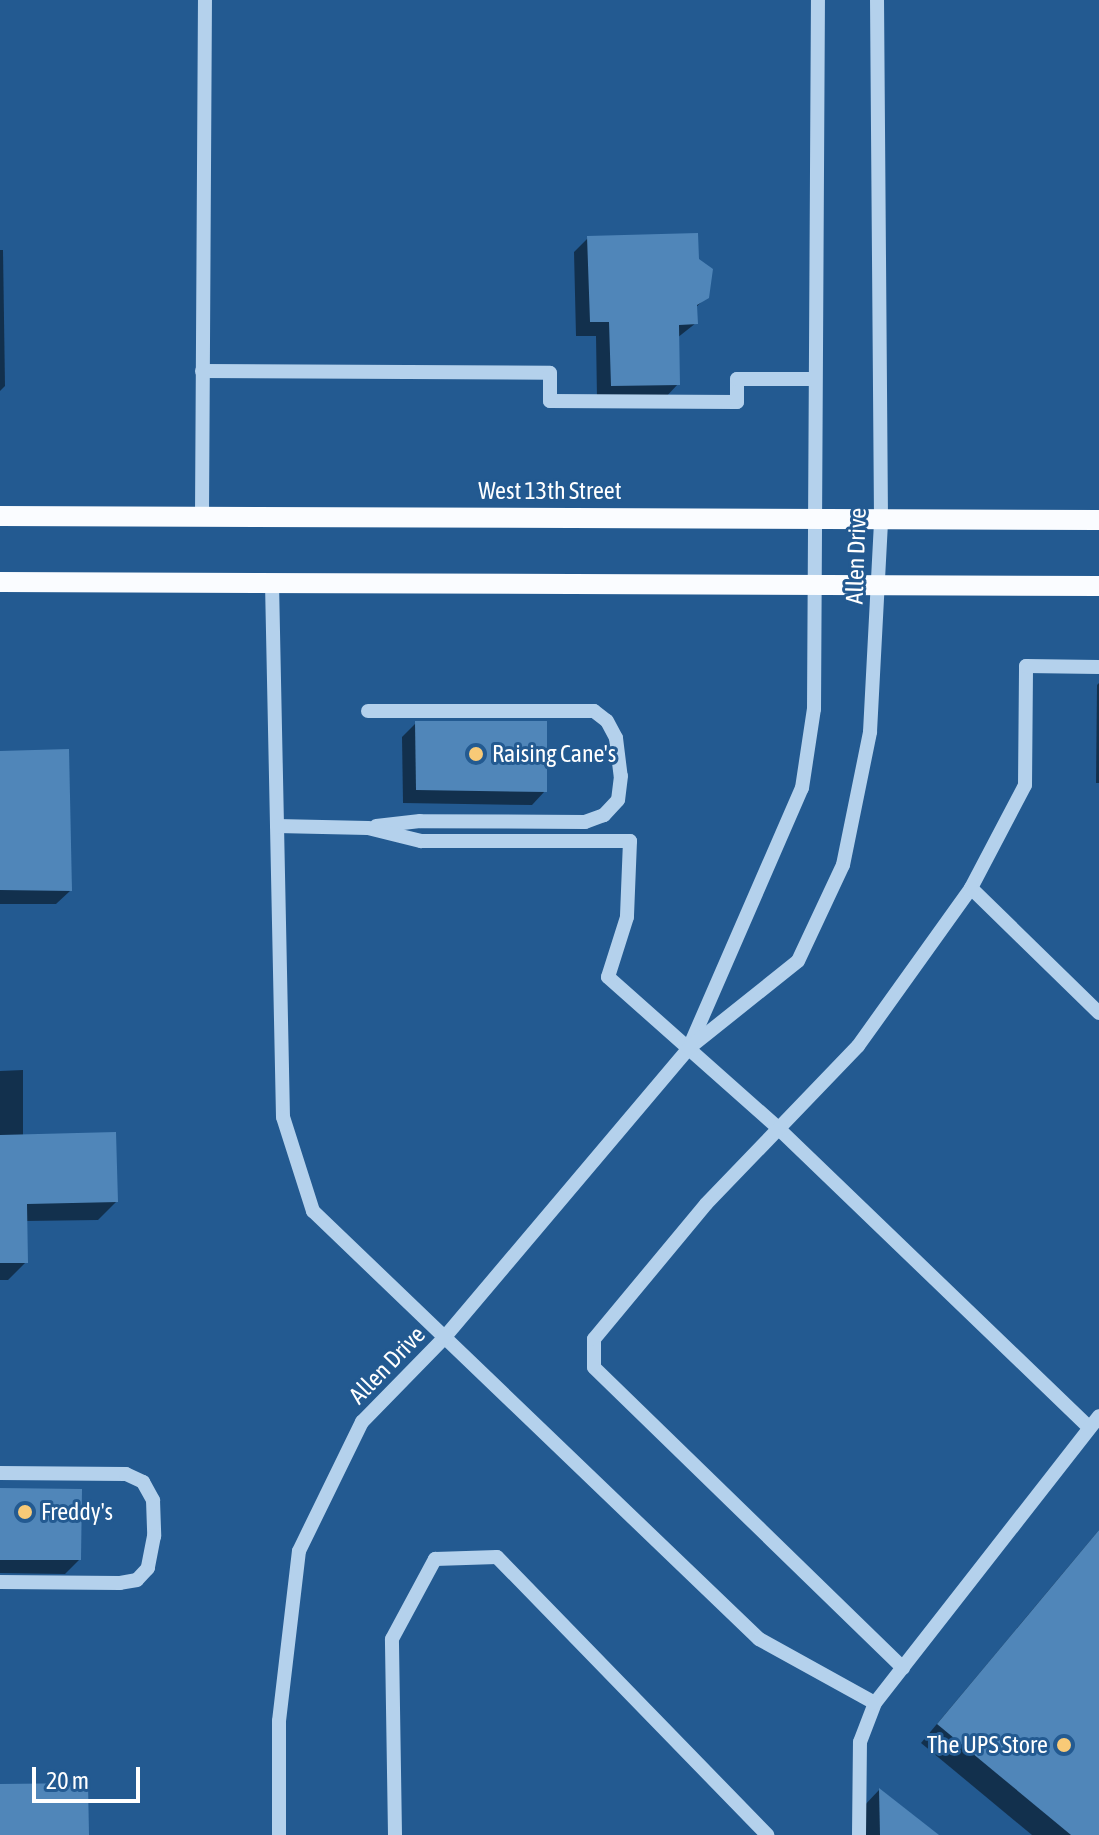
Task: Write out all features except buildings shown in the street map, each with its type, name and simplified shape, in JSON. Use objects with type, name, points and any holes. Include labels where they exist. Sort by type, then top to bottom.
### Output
[{"type":"main road","name":"West 13th Street","points":[[0,516],[1099,520]]},
{"type":"main road","points":[[0,582],[1099,586]]},
{"type":"street","points":[[202,516],[205,0]]},
{"type":"street","name":"Allen Drive","points":[[689,1048],[802,788],[814,709],[818,0]]},
{"type":"street","name":"Allen Drive","points":[[279,1835],[279,1721],[299,1551],[362,1422],[444,1338],[689,1048],[798,961],[843,865],[870,732],[881,519],[877,0]]},
{"type":"street","points":[[202,371],[550,373],[550,401],[737,402],[737,379],[815,379]]},
{"type":"street","points":[[272,583],[283,1117],[313,1211],[759,1639],[875,1703]]},
{"type":"street","points":[[903,1668],[594,1367],[594,1339],[706,1204],[858,1046],[971,888],[1025,785],[1026,666],[1099,667]]},
{"type":"street","points":[[277,826],[368,828],[420,821],[585,822],[604,815],[618,800],[621,776],[616,738],[607,721],[594,711],[368,711]]},
{"type":"street","points":[[368,828],[421,841],[630,841],[627,917],[608,977],[779,1129],[1094,1422],[875,1703],[860,1742],[859,1835]]},
{"type":"street","points":[[971,888],[1099,1013]]},
{"type":"street","points":[[0,1473],[126,1474],[143,1482],[153,1500],[154,1536],[148,1568],[137,1580],[120,1583],[0,1582]]},
{"type":"street","points":[[395,1835],[392,1639],[435,1559],[497,1557],[767,1835]]},
{"type":"place","name":"Raising Cane's","points":[[476,754]]},
{"type":"place","name":"Freddy's","points":[[25,1512]]},
{"type":"place","name":"The UPS Store","points":[[1064,1745]]}]
